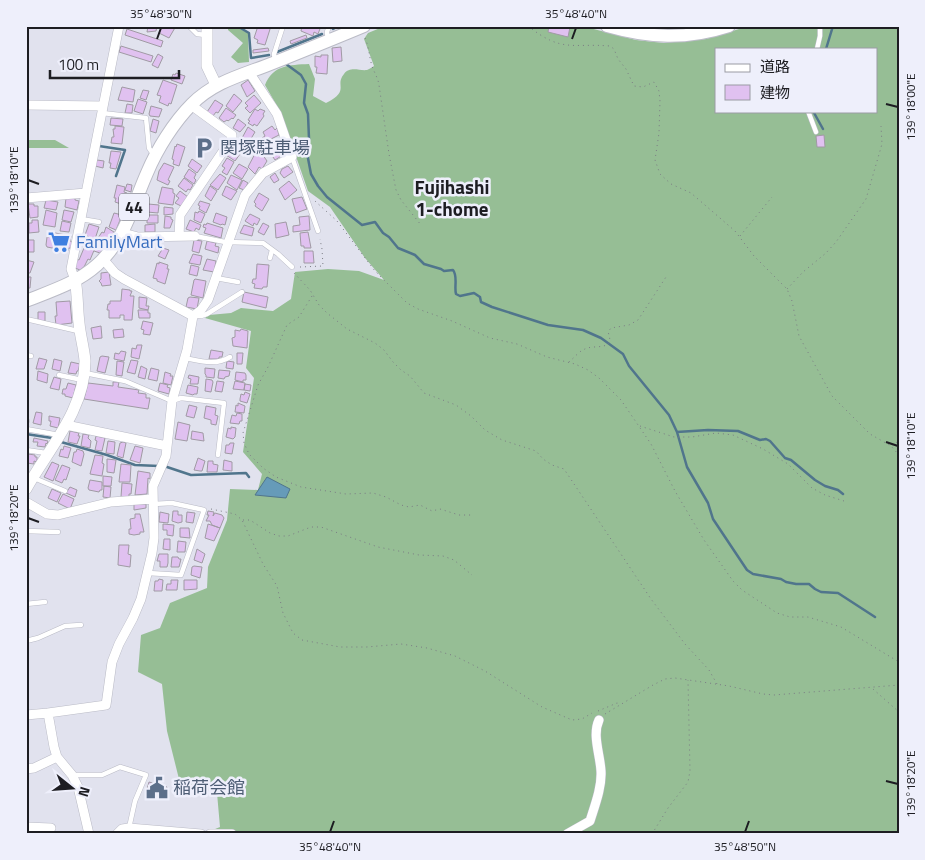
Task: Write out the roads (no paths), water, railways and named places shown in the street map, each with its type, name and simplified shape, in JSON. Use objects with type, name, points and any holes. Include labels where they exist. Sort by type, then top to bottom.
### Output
[{"type":"main road","points":[[607,26],[642,35],[664,37],[698,34],[728,26]]},
{"type":"main road","name":"44","points":[[26,301],[75,280],[103,259],[123,233],[156,154],[191,105],[216,85],[328,41],[363,30]]},
{"type":"street","points":[[26,489],[77,404],[83,376],[84,355],[77,290],[71,268],[119,26]]},
{"type":"street","points":[[207,31],[207,66],[216,85]]},
{"type":"street","points":[[26,715],[48,714],[106,705],[114,657],[137,609],[148,573],[154,538],[153,486],[165,462],[172,401],[185,358],[193,316],[205,305],[245,195],[260,183],[263,172],[292,157],[277,114],[249,72]]},
{"type":"street","points":[[26,105],[103,110]]},
{"type":"street","points":[[179,236],[180,215],[232,138],[232,135],[191,105]]},
{"type":"street","points":[[26,198],[86,193]]},
{"type":"street","points":[[123,233],[138,237],[195,236]]},
{"type":"street","points":[[103,259],[115,273],[124,279],[180,305],[193,316]]},
{"type":"street","points":[[63,430],[168,446]]},
{"type":"street","points":[[26,502],[47,514],[58,515],[111,502],[152,502]]},
{"type":"street","points":[[48,714],[57,757],[72,775],[78,787],[89,834]]},
{"type":"street","points":[[567,834],[590,821],[601,772],[596,730],[599,720]]},
{"type":"street","points":[[26,769],[34,768],[57,757]]},
{"type":"street","points":[[26,826],[51,828]]},
{"type":"street","points":[[118,834],[122,829],[129,828],[201,834]]},
{"type":"street","points":[[210,834],[232,834]]},
{"type":"lane","points":[[189,26],[197,34],[207,31]]},
{"type":"lane","points":[[275,62],[274,54],[283,26]]},
{"type":"lane","points":[[328,41],[327,32],[329,26]]},
{"type":"lane","points":[[817,48],[820,26]]},
{"type":"lane","points":[[103,110],[146,118],[149,148],[150,151],[156,154]]},
{"type":"lane","points":[[808,112],[816,132]]},
{"type":"lane","points":[[292,157],[318,231]]},
{"type":"lane","points":[[81,218],[99,222]]},
{"type":"lane","points":[[195,236],[228,242],[263,243],[292,267]]},
{"type":"lane","points":[[270,258],[272,250]]},
{"type":"lane","points":[[216,278],[238,282]]},
{"type":"lane","points":[[193,316],[207,314],[242,292]]},
{"type":"lane","points":[[26,319],[80,331]]},
{"type":"lane","points":[[185,358],[218,362],[230,357]]},
{"type":"lane","points":[[58,375],[125,381],[172,401],[181,398],[224,403],[218,455]]},
{"type":"lane","points":[[26,429],[63,430]]},
{"type":"lane","points":[[26,450],[48,453]]},
{"type":"lane","points":[[33,478],[65,492]]},
{"type":"lane","points":[[148,573],[181,575],[204,510],[172,503],[152,502]]},
{"type":"lane","points":[[26,531],[58,532]]},
{"type":"lane","points":[[37,595],[37,603]]},
{"type":"lane","points":[[26,604],[45,602]]},
{"type":"lane","points":[[26,640],[38,638],[65,626],[81,625]]},
{"type":"lane","points":[[72,775],[102,775],[120,767],[146,776],[135,801],[129,828]]},
{"type":"water","points":[[267,477],[290,489],[286,498],[255,495]]},
{"type":"waterway","points":[[237,26],[249,33],[251,58],[269,55]]},
{"type":"waterway","points":[[333,29],[339,26]]},
{"type":"waterway","points":[[826,48],[833,26]]},
{"type":"waterway","points":[[277,52],[322,34]]},
{"type":"waterway","points":[[286,64],[301,75],[306,84],[304,103],[308,114],[309,139],[307,153],[311,174],[327,197],[362,225],[375,222],[398,248],[415,255],[424,264],[444,271],[453,270],[456,294],[460,296],[474,293],[480,297],[481,302],[492,307],[548,325],[583,330],[601,338],[623,354],[629,366],[669,415],[677,432],[687,467],[708,503],[713,519],[747,570],[753,574],[781,579],[786,582],[809,584],[821,592],[838,593],[875,617]]},
{"type":"waterway","points":[[814,112],[823,129]]},
{"type":"waterway","points":[[99,146],[125,150],[116,176]]},
{"type":"waterway","points":[[677,432],[738,431],[760,440],[766,439],[785,458],[791,460],[815,480],[843,494]]},
{"type":"waterway","points":[[26,434],[52,438]]},
{"type":"waterway","points":[[61,442],[135,465],[159,466]]},
{"type":"waterway","points":[[167,467],[191,475],[246,473],[249,477]]},
{"type":"place","name":"関塚駐車場","points":[[204,148]]},
{"type":"place","name":"FamilyMart","points":[[59,242]]},
{"type":"place","name":"稲荷会館","points":[[157,788]]},
{"type":"district","name":"Fujihashi 1-chome","points":[[452,198]]}]
